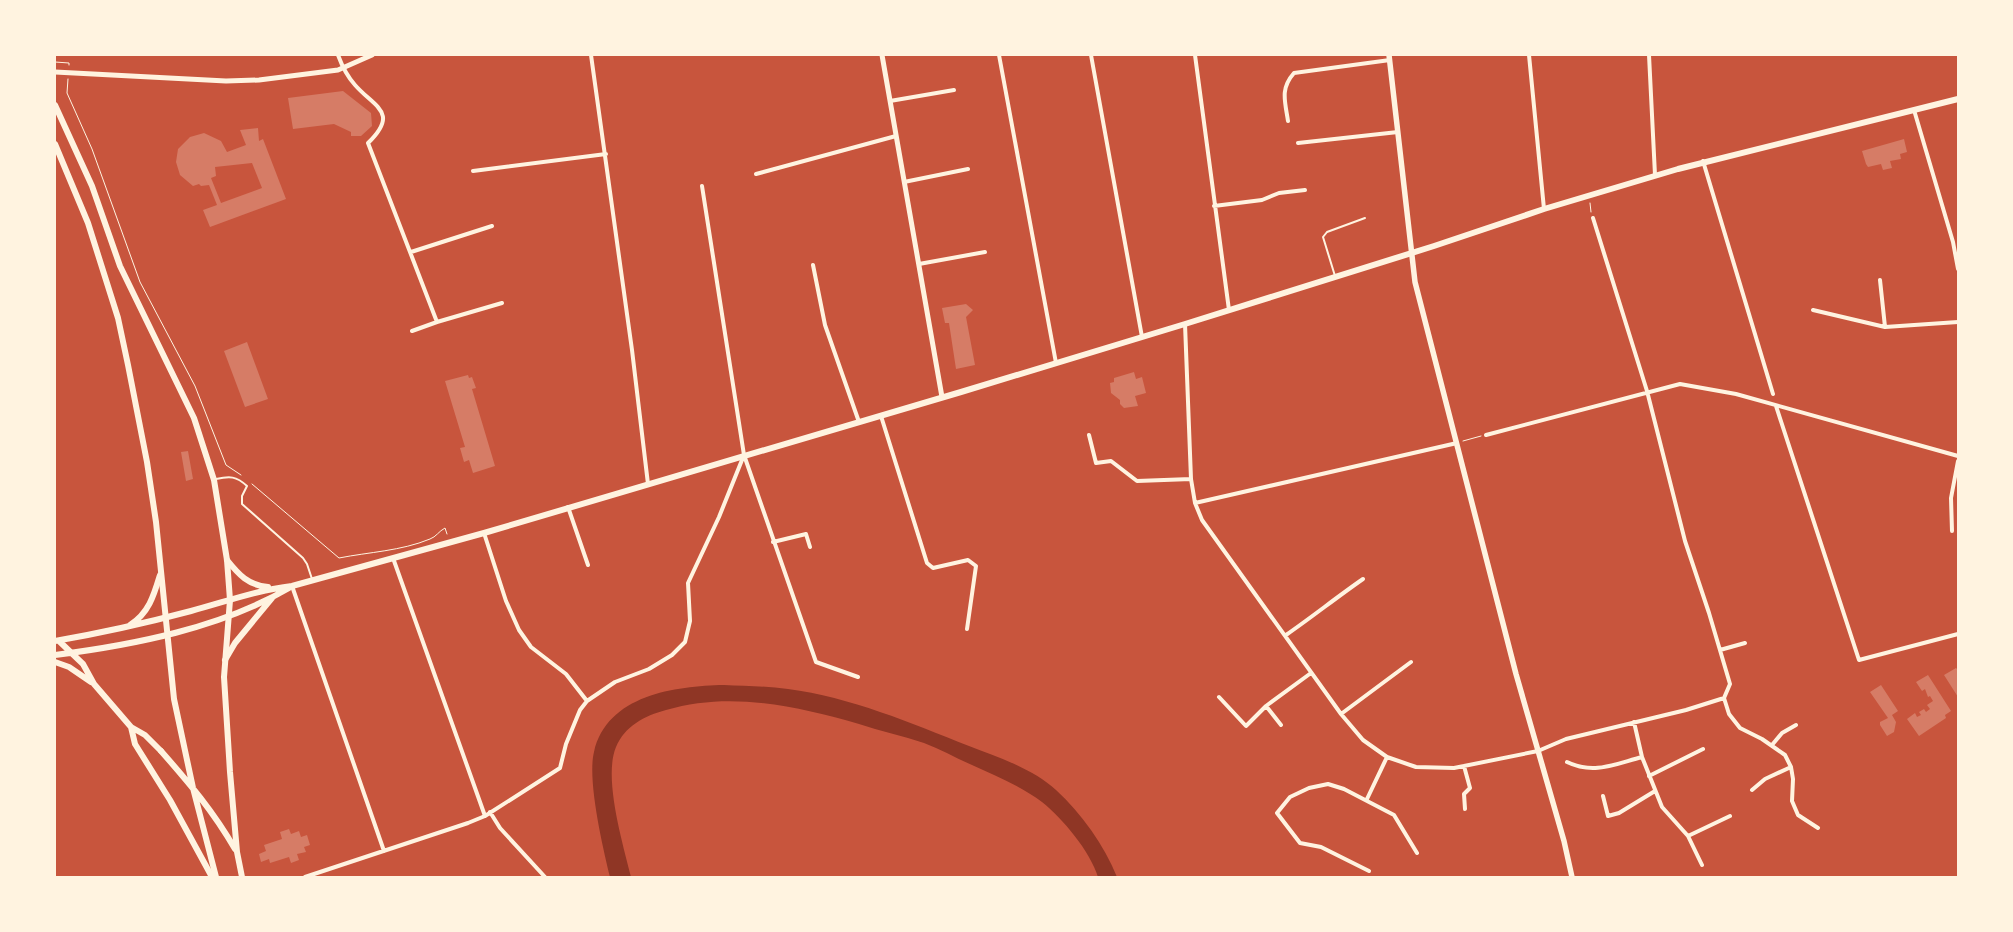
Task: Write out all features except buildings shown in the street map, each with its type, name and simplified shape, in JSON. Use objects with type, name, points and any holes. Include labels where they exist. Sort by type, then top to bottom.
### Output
[{"type":"main road","points":[[1390,58],[1415,282],[1458,442],[1516,674],[1564,841],[1572,877]]},
{"type":"main road","points":[[55,655],[168,635],[229,615],[272,597],[292,586],[312,579],[484,533],[881,416],[1185,324],[1588,195],[1703,161],[1958,99]]},
{"type":"main road","points":[[55,105],[92,186],[120,266],[194,418],[214,480],[227,560],[230,600],[224,677],[237,852],[242,877]]},
{"type":"main road","points":[[55,144],[88,223],[118,318],[147,462],[156,522],[174,699],[193,788],[216,877]]},
{"type":"main road","points":[[227,560],[240,577],[247,582],[272,588]]},
{"type":"main road","points":[[120,628],[132,624],[146,611],[160,575]]},
{"type":"main road","points":[[57,641],[165,618],[272,588],[292,586]]},
{"type":"main road","points":[[225,660],[235,643],[272,597]]},
{"type":"main road","points":[[57,641],[72,652],[83,664],[94,684],[131,727],[145,735],[193,788],[217,818],[237,852]]},
{"type":"main road","points":[[55,662],[69,667],[94,684]]},
{"type":"main road","points":[[131,727],[135,744],[170,800],[212,877]]},
{"type":"street","points":[[338,55],[344,69],[355,85],[376,103],[381,110],[382,121],[380,129],[368,143],[437,322]]},
{"type":"street","points":[[55,72],[230,81],[268,80],[344,69],[372,55]]},
{"type":"street","points":[[592,55],[648,484]]},
{"type":"street","points":[[882,55],[942,397]]},
{"type":"street","points":[[999,55],[1056,363]]},
{"type":"street","points":[[1091,55],[1142,337]]},
{"type":"street","points":[[1195,55],[1229,310]]},
{"type":"street","points":[[1529,55],[1544,209]]},
{"type":"street","points":[[1649,55],[1655,175]]},
{"type":"street","points":[[1288,121],[1284,93],[1286,81],[1294,72],[1390,58]]},
{"type":"street","points":[[890,101],[954,90]]},
{"type":"street","points":[[1914,110],[1953,242],[1958,269]]},
{"type":"street","points":[[1298,143],[1398,132]]},
{"type":"street","points":[[756,174],[896,136]]},
{"type":"street","points":[[473,171],[606,154]]},
{"type":"street","points":[[1703,161],[1773,394]]},
{"type":"street","points":[[904,182],[968,169]]},
{"type":"street","points":[[702,186],[744,455],[816,662],[858,678]]},
{"type":"street","points":[[1214,206],[1262,200],[1279,193],[1305,190]]},
{"type":"street","points":[[1592,218],[1647,391],[1685,541],[1730,684],[1724,698],[1729,714],[1740,728],[1772,745],[1785,755],[1791,767],[1793,779],[1792,801],[1798,815],[1818,828]]},
{"type":"street","points":[[411,252],[492,226]]},
{"type":"street","points":[[919,264],[984,252]]},
{"type":"street","points":[[813,265],[825,325],[859,422]]},
{"type":"street","points":[[1880,280],[1884,326]]},
{"type":"street","points":[[412,331],[502,303]]},
{"type":"street","points":[[1813,310],[1884,326],[1958,322]]},
{"type":"street","points":[[1185,324],[1191,479],[1195,503],[1202,520],[1341,714],[1363,740],[1387,757],[1416,767],[1454,768],[1538,751],[1566,739],[1686,710],[1724,698]]},
{"type":"street","points":[[1486,435],[1647,391],[1680,384],[1736,394],[1958,456]]},
{"type":"street","points":[[1776,406],[1859,660],[1958,634]]},
{"type":"street","points":[[881,416],[927,563],[933,568],[968,560],[976,566],[967,629]]},
{"type":"street","points":[[1089,435],[1096,463],[1111,461],[1137,481],[1191,479]]},
{"type":"street","points":[[1195,503],[1458,442]]},
{"type":"street","points":[[305,877],[485,816],[560,768],[566,744],[580,710],[587,701],[615,682],[672,655],[685,642],[690,621],[688,583],[719,517],[744,455]]},
{"type":"street","points":[[1952,531],[1952,498],[1958,461]]},
{"type":"street","points":[[568,507],[588,565]]},
{"type":"street","points":[[484,533],[506,601],[519,630],[531,647],[566,674],[587,701]]},
{"type":"street","points":[[773,542],[806,534],[810,547]]},
{"type":"street","points":[[394,558],[485,816]]},
{"type":"street","points":[[1286,635],[1363,579]]},
{"type":"street","points":[[292,586],[384,851]]},
{"type":"street","points":[[1720,650],[1745,643]]},
{"type":"street","points":[[1341,714],[1411,662]]},
{"type":"street","points":[[1219,697],[1246,726],[1266,706],[1311,673]]},
{"type":"street","points":[[1266,706],[1281,725]]},
{"type":"street","points":[[1634,722],[1642,757],[1662,807],[1688,836],[1702,865]]},
{"type":"street","points":[[1772,745],[1782,732],[1796,725]]},
{"type":"street","points":[[1649,776],[1703,749]]},
{"type":"street","points":[[1367,799],[1387,757]]},
{"type":"street","points":[[1567,762],[1579,768],[1592,770],[1642,757]]},
{"type":"street","points":[[1464,766],[1470,788],[1464,794],[1465,809]]},
{"type":"street","points":[[1752,790],[1765,779],[1791,767]]},
{"type":"street","points":[[1369,871],[1321,847],[1300,843],[1277,813],[1290,797],[1309,788],[1328,784],[1367,799],[1394,815],[1417,853]]},
{"type":"street","points":[[1603,796],[1608,816],[1619,813],[1655,791]]},
{"type":"street","points":[[490,812],[500,828],[528,856],[545,877]]},
{"type":"street","points":[[1688,836],[1730,816]]},
{"type":"street","points":[[325,870],[327,877]]},
{"type":"lane","points":[[1336,276],[1323,237],[1327,232],[1366,218]]},
{"type":"lane","points":[[214,480],[234,476],[247,486],[242,496],[242,504],[303,558],[308,564],[312,579]]},
{"type":"path","points":[[55,62],[69,63]]},
{"type":"path","points":[[67,93],[92,149],[140,282],[195,386],[226,465],[239,473],[339,558],[388,551],[431,539],[445,528],[449,542]]},
{"type":"path","points":[[1588,195],[1592,218]]},
{"type":"path","points":[[1458,442],[1486,435]]},
{"type":"shaded area","points":[[724,685],[780,688],[857,704],[1003,759],[1026,770],[1056,790],[1075,809],[1099,842],[1117,877],[1098,877],[1089,857],[1075,836],[1042,802],[1026,791],[942,751],[916,740],[811,712],[763,703],[739,701],[690,704],[666,710],[650,715],[636,723],[625,733],[616,747],[612,776],[619,830],[631,877],[610,877],[594,796],[592,764],[601,733],[613,718],[628,706],[646,698],[685,688]]}]
